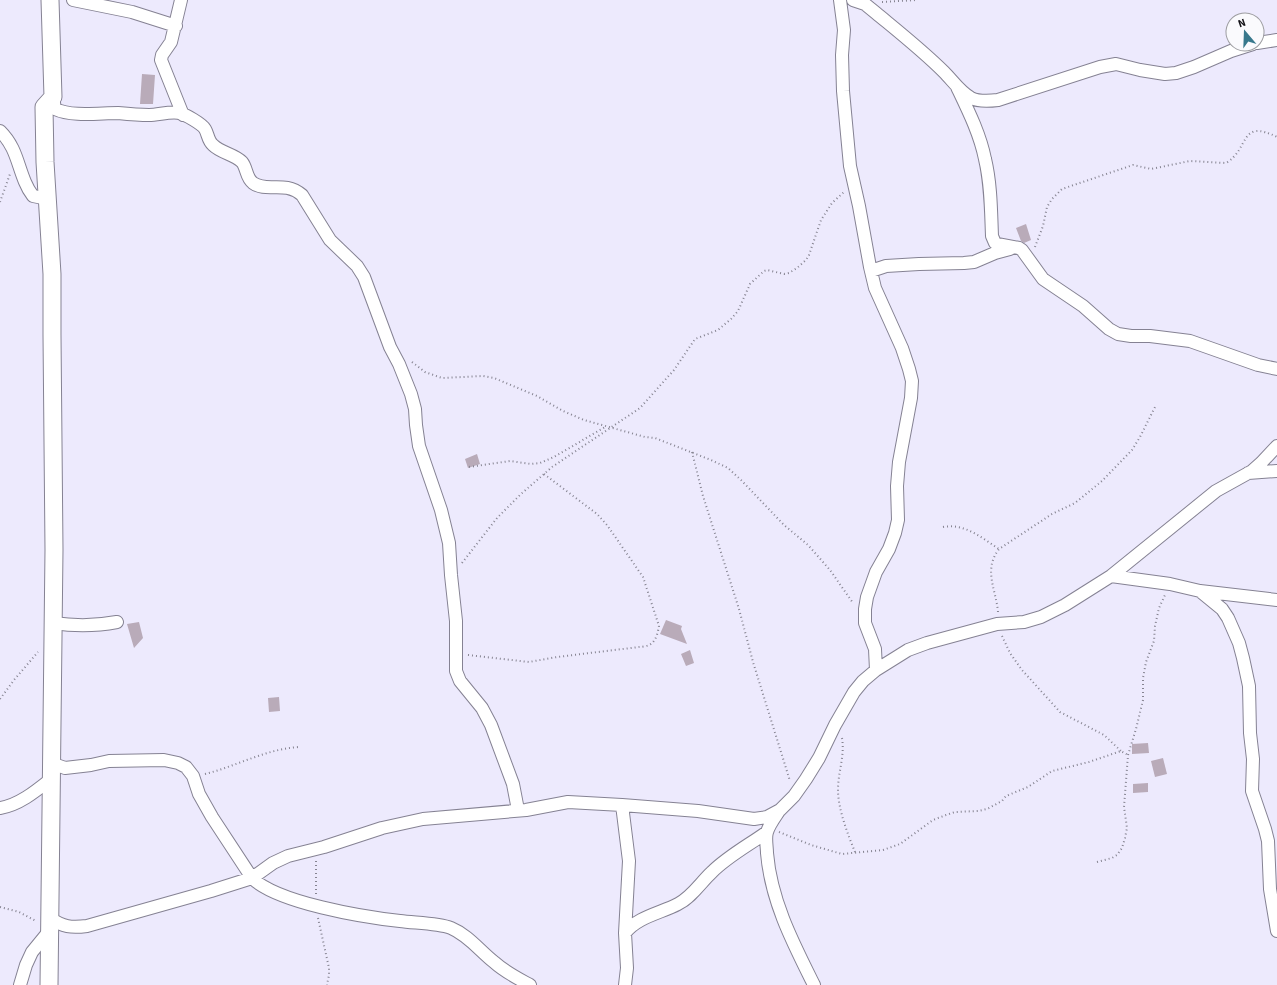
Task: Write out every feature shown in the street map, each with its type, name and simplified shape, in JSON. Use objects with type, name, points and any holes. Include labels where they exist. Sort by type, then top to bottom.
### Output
[{"type":"street","points":[[50,0],[53,97],[55,109],[60,112],[68,113],[147,115],[180,113],[205,128],[209,140],[214,146],[242,161],[250,180],[255,184],[266,187],[291,188],[302,195],[330,240],[357,266],[364,277],[390,347],[399,364],[413,401],[419,446],[449,543],[457,656],[456,668],[458,676],[462,685],[482,708],[491,725],[512,784],[518,810]]},
{"type":"street","points":[[73,0],[132,12],[176,26]]},
{"type":"street","points":[[182,0],[172,42],[162,55],[161,60],[183,115]]},
{"type":"street","points":[[840,0],[844,30],[842,55],[844,101],[850,166],[875,288],[902,348],[912,381],[911,398],[899,462],[897,486],[897,527],[889,549],[876,572],[867,597],[865,609],[865,623],[875,650],[876,670]]},
{"type":"street","points":[[859,2],[876,13],[945,73],[957,87],[972,99],[982,101],[998,100],[1100,67],[1116,64],[1165,74],[1176,73],[1229,52]]},
{"type":"street","points":[[1265,42],[1277,40]]},
{"type":"street","points":[[957,87],[970,116],[985,158],[988,171],[993,240],[997,244],[1022,250],[1043,279],[1083,306],[1109,329],[1118,334],[1190,341],[1258,365],[1277,369]]},
{"type":"street","points":[[49,985],[54,550],[52,274],[45,162],[44,108],[53,97]]},
{"type":"street","points":[[0,131],[6,137],[16,154],[25,184],[33,196],[48,199]]},
{"type":"street","points":[[871,271],[886,266],[969,263],[995,253],[1015,248]]},
{"type":"street","points":[[625,933],[640,920],[680,903],[687,898],[712,871],[768,830],[780,810],[794,796],[806,780],[854,692],[876,670],[908,650],[927,643],[997,624],[1024,622],[1041,617],[1065,605],[1111,576],[1216,491],[1261,463],[1277,446]]},
{"type":"street","points":[[1247,473],[1277,471]]},
{"type":"street","points":[[1111,576],[1277,600]]},
{"type":"street","points":[[1200,590],[1222,609],[1228,618],[1239,643],[1243,658],[1249,686],[1250,733],[1253,759],[1252,791],[1268,841],[1270,888],[1277,931]]},
{"type":"street","points":[[53,629],[76,625],[117,622]]},
{"type":"street","points":[[0,808],[19,801],[33,793],[51,771],[109,761],[164,760],[178,763],[186,767],[193,776],[199,794],[212,817],[252,878],[261,885],[288,897],[316,905],[376,918],[451,928],[461,934],[504,970],[530,985]]},
{"type":"street","points":[[50,924],[75,928],[87,926],[252,878],[268,866],[288,856],[382,828],[423,819],[485,814],[568,802],[698,811],[754,819],[767,817],[780,810]]},
{"type":"street","points":[[622,805],[628,861],[625,933],[627,968],[625,985]]},
{"type":"street","points":[[768,830],[768,866],[775,895],[788,932],[814,985]]},
{"type":"street","points":[[20,985],[32,952],[50,924]]},
{"type":"path","points":[[859,2],[917,0]]},
{"type":"path","points":[[1030,261],[1043,226],[1048,207],[1052,199],[1062,189],[1133,165],[1151,169],[1190,161],[1226,163],[1236,155],[1246,138],[1254,131],[1266,131],[1277,136]]},
{"type":"path","points":[[0,202],[16,154]]},
{"type":"path","points":[[451,575],[497,518],[521,494],[558,463],[640,408],[674,370],[695,339],[718,330],[731,319],[738,311],[750,284],[764,271],[767,270],[784,274],[789,273],[806,260],[821,220],[846,188],[854,184]]},
{"type":"path","points":[[408,360],[425,372],[442,378],[483,376],[494,378],[537,396],[563,411],[584,420],[605,427],[655,438],[728,468],[784,525],[808,546],[830,570],[849,595],[865,623]]},
{"type":"path","points":[[1128,754],[1121,751],[1104,735],[1068,717],[1056,708],[1022,670],[1010,653],[999,631],[997,624],[996,600],[990,570],[991,562],[998,549],[1052,514],[1075,503],[1102,481],[1132,450],[1156,405]]},
{"type":"path","points":[[469,467],[510,461],[531,464],[540,463],[554,457],[605,427]]},
{"type":"path","points":[[692,452],[703,496],[739,609],[753,662],[785,762],[794,796]]},
{"type":"path","points":[[457,656],[470,655],[529,662],[639,647],[649,645],[654,641],[659,626],[642,577],[607,525],[597,514],[544,474]]},
{"type":"path","points":[[943,527],[961,527],[976,534],[998,549]]},
{"type":"path","points":[[1097,862],[1112,858],[1117,855],[1122,848],[1127,828],[1124,807],[1128,754],[1143,700],[1143,678],[1146,662],[1154,641],[1155,626],[1159,608],[1170,584]]},
{"type":"path","points":[[0,699],[53,629]]},
{"type":"path","points":[[835,725],[841,736],[843,747],[843,759],[838,790],[839,804],[855,852]]},
{"type":"path","points":[[193,776],[221,770],[276,750],[287,747],[299,747]]},
{"type":"path","points":[[768,830],[842,854],[883,850],[900,844],[933,820],[954,812],[987,809],[1002,801],[1006,796],[1028,787],[1052,771],[1089,762],[1121,751]]},
{"type":"path","points":[[312,850],[316,861],[316,905],[330,975],[327,985]]},
{"type":"path","points":[[0,907],[19,912],[35,920],[50,924]]},
{"type":"building","points":[[142,74],[155,75],[153,104],[140,104]]},
{"type":"building","points":[[1026,224],[1031,240],[1024,243],[1021,241],[1016,228]]},
{"type":"building","points":[[477,454],[480,464],[468,468],[465,459]]},
{"type":"building","points":[[666,620],[682,626],[681,629],[687,644],[660,634]]},
{"type":"building","points":[[139,622],[143,638],[134,648],[127,624]]},
{"type":"building","points":[[690,650],[694,663],[686,666],[681,654]]},
{"type":"building","points":[[279,697],[280,711],[269,712],[268,698]]},
{"type":"building","points":[[1148,743],[1149,753],[1132,754],[1132,744]]},
{"type":"building","points":[[1163,758],[1167,774],[1155,777],[1151,761]]},
{"type":"building","points":[[1148,783],[1148,792],[1133,793],[1133,784]]}]
